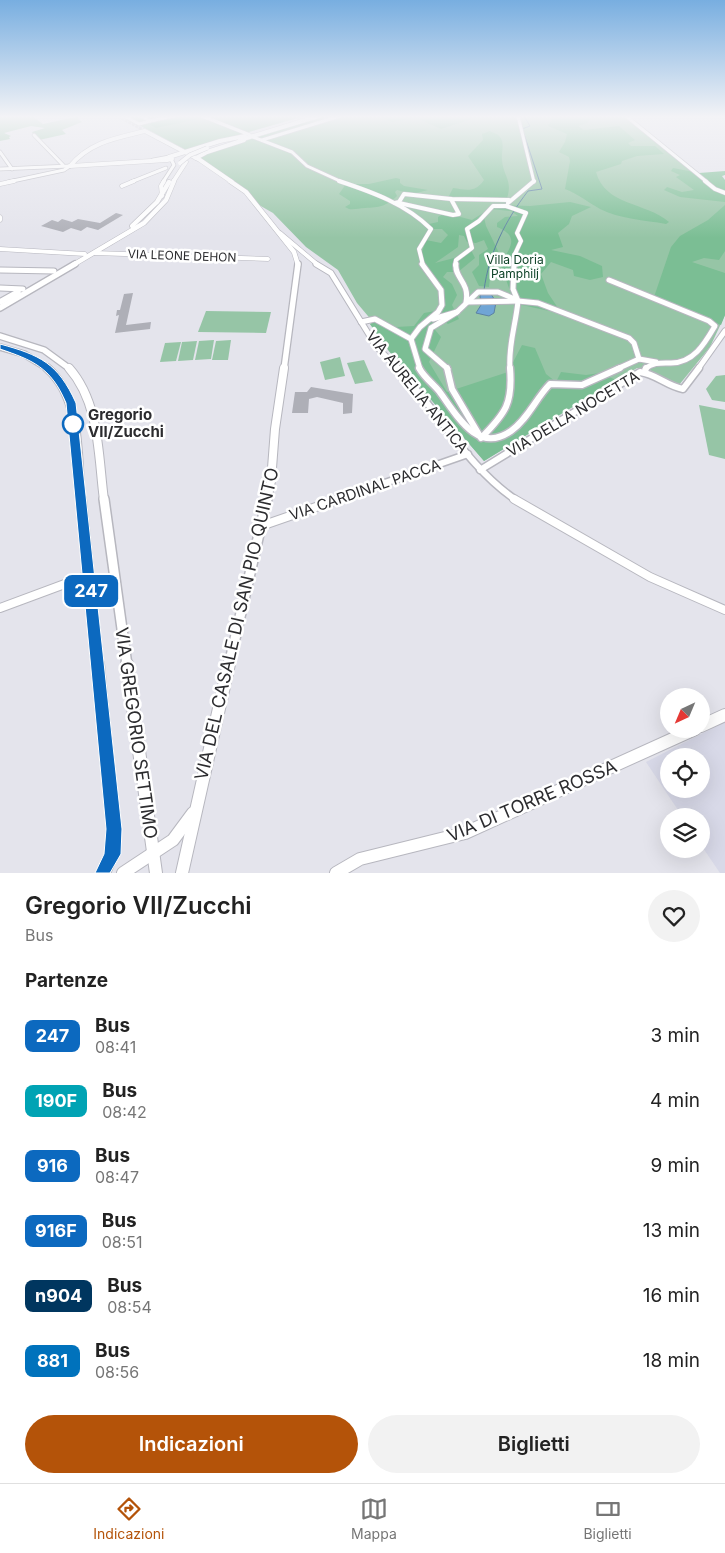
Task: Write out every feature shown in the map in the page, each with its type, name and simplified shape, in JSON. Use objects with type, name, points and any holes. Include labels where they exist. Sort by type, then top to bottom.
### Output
[{"type":"main road","name":"VIA AURELIA ANTICA","points":[[70,165],[76,157]]},
{"type":"main road","points":[[70,165],[169,160],[175,157]]},
{"type":"main road","points":[[0,302],[132,226],[162,196],[180,163],[188,157]]},
{"type":"main road","points":[[0,308],[95,253],[147,220],[162,205],[186,162],[194,157]]},
{"type":"main road","points":[[170,191],[190,162],[200,157]]},
{"type":"main road","name":"VIA AURELIA ANTICA","points":[[197,158],[247,193],[279,232]]},
{"type":"main road","points":[[279,232],[298,259]]},
{"type":"main road","name":"VIA DEL CASALE DI SAN PIO QUINTO","points":[[182,873],[272,472],[275,429],[296,292],[298,259]]},
{"type":"main road","name":"VIA GREGORIO SETTIMO","points":[[0,336],[34,345],[61,359],[81,380],[91,405],[156,873]]},
{"type":"main road","name":"VIA GREGORIO SETTIMO","points":[[0,347],[23,353],[44,364],[56,376],[68,394],[72,412],[114,829],[112,854],[104,873]]},
{"type":"main road","points":[[710,722],[725,715]]},
{"type":"main road","name":"VIA DI TORRE ROSSA","points":[[336,873],[360,859],[464,833],[675,738]]},
{"type":"main road","points":[[123,873],[154,854],[182,831],[196,810]]},
{"type":"street","points":[[4,157],[12,168]]},
{"type":"street","points":[[55,157],[63,165]]},
{"type":"street","points":[[297,157],[307,166],[330,178],[383,196],[424,222],[431,229],[419,248],[419,258],[442,292],[443,305],[431,320]]},
{"type":"street","points":[[506,206],[509,200],[534,182],[533,171],[528,157]]},
{"type":"street","points":[[676,157],[715,189],[725,192]]},
{"type":"street","points":[[162,196],[160,188],[174,163],[169,160],[166,168]]},
{"type":"street","points":[[57,166],[70,165]]},
{"type":"street","points":[[1,171],[12,168],[70,165]]},
{"type":"street","points":[[0,184],[64,170],[70,165]]},
{"type":"street","points":[[122,186],[166,168],[172,168]]},
{"type":"street","points":[[395,203],[399,202],[404,194],[451,199],[486,198],[509,200]]},
{"type":"street","points":[[395,203],[442,213],[459,214],[451,199]]},
{"type":"street","points":[[466,302],[468,291],[455,268],[456,260],[470,252],[473,247],[473,241],[467,229],[469,226],[479,221],[493,206],[506,206],[526,213],[517,233],[521,241],[514,266],[513,289],[518,300],[513,336],[508,350],[512,389],[509,404],[492,428],[481,438]]},
{"type":"street","name":"VIA AURELIA ANTICA","points":[[279,232],[314,262],[333,274],[380,351],[420,392],[480,470],[505,493],[601,551],[683,593],[725,610]]},
{"type":"street","points":[[0,249],[85,254]]},
{"type":"street","name":"VIA LEONE DEHON","points":[[95,253],[268,259]]},
{"type":"street","points":[[298,259],[314,262]]},
{"type":"street","points":[[0,270],[54,271]]},
{"type":"street","points":[[361,322],[376,319],[383,325],[411,340],[420,369],[438,390],[456,418],[481,438],[492,439],[505,435],[517,427],[550,384],[582,385],[639,359],[679,363],[691,357],[702,348],[715,326],[709,321],[609,280]]},
{"type":"street","points":[[0,288],[23,289]]},
{"type":"street","points":[[481,438],[452,389],[447,366],[425,349],[431,328],[457,312],[478,292],[508,294],[518,300]]},
{"type":"street","points":[[466,302],[518,300],[538,303],[629,338],[634,343],[639,359]]},
{"type":"street","points":[[411,340],[420,327],[431,320],[457,312]]},
{"type":"street","name":"VIA DELLA NOCETTA","points":[[480,470],[640,372],[645,372],[683,389],[716,346],[725,331]]},
{"type":"street","points":[[645,372],[645,368],[656,362]]},
{"type":"street","name":"VIA CARDINAL PACCA","points":[[261,526],[468,454]]},
{"type":"street","points":[[0,608],[89,575]]},
{"type":"shaded area","points":[[725,722],[725,873],[720,873],[710,858],[710,808],[677,808],[670,798],[710,798],[710,748],[674,748],[693,738],[710,738],[710,730]]},
{"type":"shaded area","points":[[660,755],[660,783],[646,762]]},
{"type":"green space","points":[[468,157],[502,157],[509,187],[507,198],[479,200],[463,197],[448,198],[453,188],[474,189],[484,180]]},
{"type":"green space","points":[[569,157],[635,157],[622,161],[621,164],[596,172],[601,183],[617,197],[660,216],[669,222],[666,224],[615,215],[600,209],[565,189]]},
{"type":"green space","name":"Villa Doria Pamphilj","points":[[674,157],[718,194],[725,195],[725,315],[710,347],[679,385],[645,368],[637,368],[484,461],[389,351],[370,324],[373,322],[357,303],[338,270],[306,247],[273,213],[259,205],[247,191],[199,158]]},
{"type":"green space","points":[[673,168],[699,173],[725,171],[725,175],[722,176],[725,180],[725,202],[680,197],[664,190],[667,187],[682,192],[694,190],[676,177],[680,175],[671,171]]},
{"type":"green space","points":[[396,178],[400,179],[400,183],[404,186],[428,190],[412,194],[397,190],[395,192],[397,196],[382,206],[353,209],[345,207],[350,204],[350,201],[339,194],[346,184],[369,184]]},
{"type":"green space","points":[[570,202],[591,207],[572,216],[569,224],[558,233],[563,247],[551,250],[580,256],[602,266],[603,277],[590,280],[574,276],[573,270],[551,262],[541,274],[548,293],[558,308],[549,311],[522,305],[509,288],[500,263],[508,252],[511,238],[504,230],[497,227],[497,223],[505,217],[518,216],[511,211],[491,209],[495,205],[530,206]]},
{"type":"green space","points":[[725,205],[725,251],[719,260],[704,258],[692,262],[725,273],[725,315],[721,325],[654,297],[671,247],[680,236],[708,220]]},
{"type":"green space","points":[[445,213],[472,220],[483,213],[486,226],[499,253],[492,261],[496,270],[490,277],[489,287],[479,286],[472,272],[479,265],[479,255],[488,249],[484,240],[476,243],[467,242],[464,236],[459,235],[458,247],[435,263],[458,257],[470,248],[475,258],[458,272],[447,272],[443,277],[452,284],[457,295],[452,305],[459,319],[448,324],[441,319],[431,325],[441,337],[429,362],[447,392],[508,372],[522,345],[535,348],[546,374],[556,382],[561,372],[586,375],[600,373],[616,380],[484,461],[389,351],[370,324],[374,322],[396,327],[414,326],[424,313],[441,310],[445,304],[442,290],[421,255],[426,240],[441,243],[448,235],[442,229],[432,229],[429,224],[438,222],[438,217]]},
{"type":"green space","points":[[206,311],[271,312],[266,333],[198,332]]},
{"type":"green space","points":[[214,340],[211,359],[195,360],[199,341]]},
{"type":"green space","points":[[231,340],[228,360],[212,360],[216,341]]},
{"type":"green space","points":[[197,341],[193,360],[178,361],[182,342]]},
{"type":"green space","points":[[181,342],[176,361],[160,362],[165,343]]},
{"type":"green space","points":[[340,357],[345,376],[325,380],[320,362]]},
{"type":"green space","points":[[364,360],[373,381],[355,384],[347,363]]},
{"type":"green space","points":[[725,375],[725,402],[712,400],[706,389],[716,376]]},
{"type":"green space","points":[[699,405],[725,410],[725,459],[709,455]]},
{"type":"water","points":[[482,293],[491,294],[496,302],[494,313],[489,316],[476,313],[481,305],[480,296]]},
{"type":"building","points":[[116,213],[123,215],[98,230],[87,227],[81,231],[71,228],[63,232],[41,226],[52,220],[58,222],[62,219],[72,222],[78,219],[100,223]]},
{"type":"building","points":[[133,293],[126,325],[151,322],[150,329],[115,333],[119,315],[116,316],[117,310],[120,310],[124,294]]},
{"type":"building","points":[[311,387],[353,394],[352,413],[343,414],[343,403],[317,397],[309,399],[308,413],[292,413],[295,392],[307,392]]},
{"type":"waterway","points":[[484,290],[494,250],[505,226],[528,191],[542,189],[531,157]]},
{"type":"bus line","name":"247","points":[[0,347],[29,356],[48,368],[62,383],[71,403],[81,487],[114,829],[112,854],[104,873]]},
{"type":"place","name":"Gregorio VII/Zucchi","points":[[73,424]]}]
